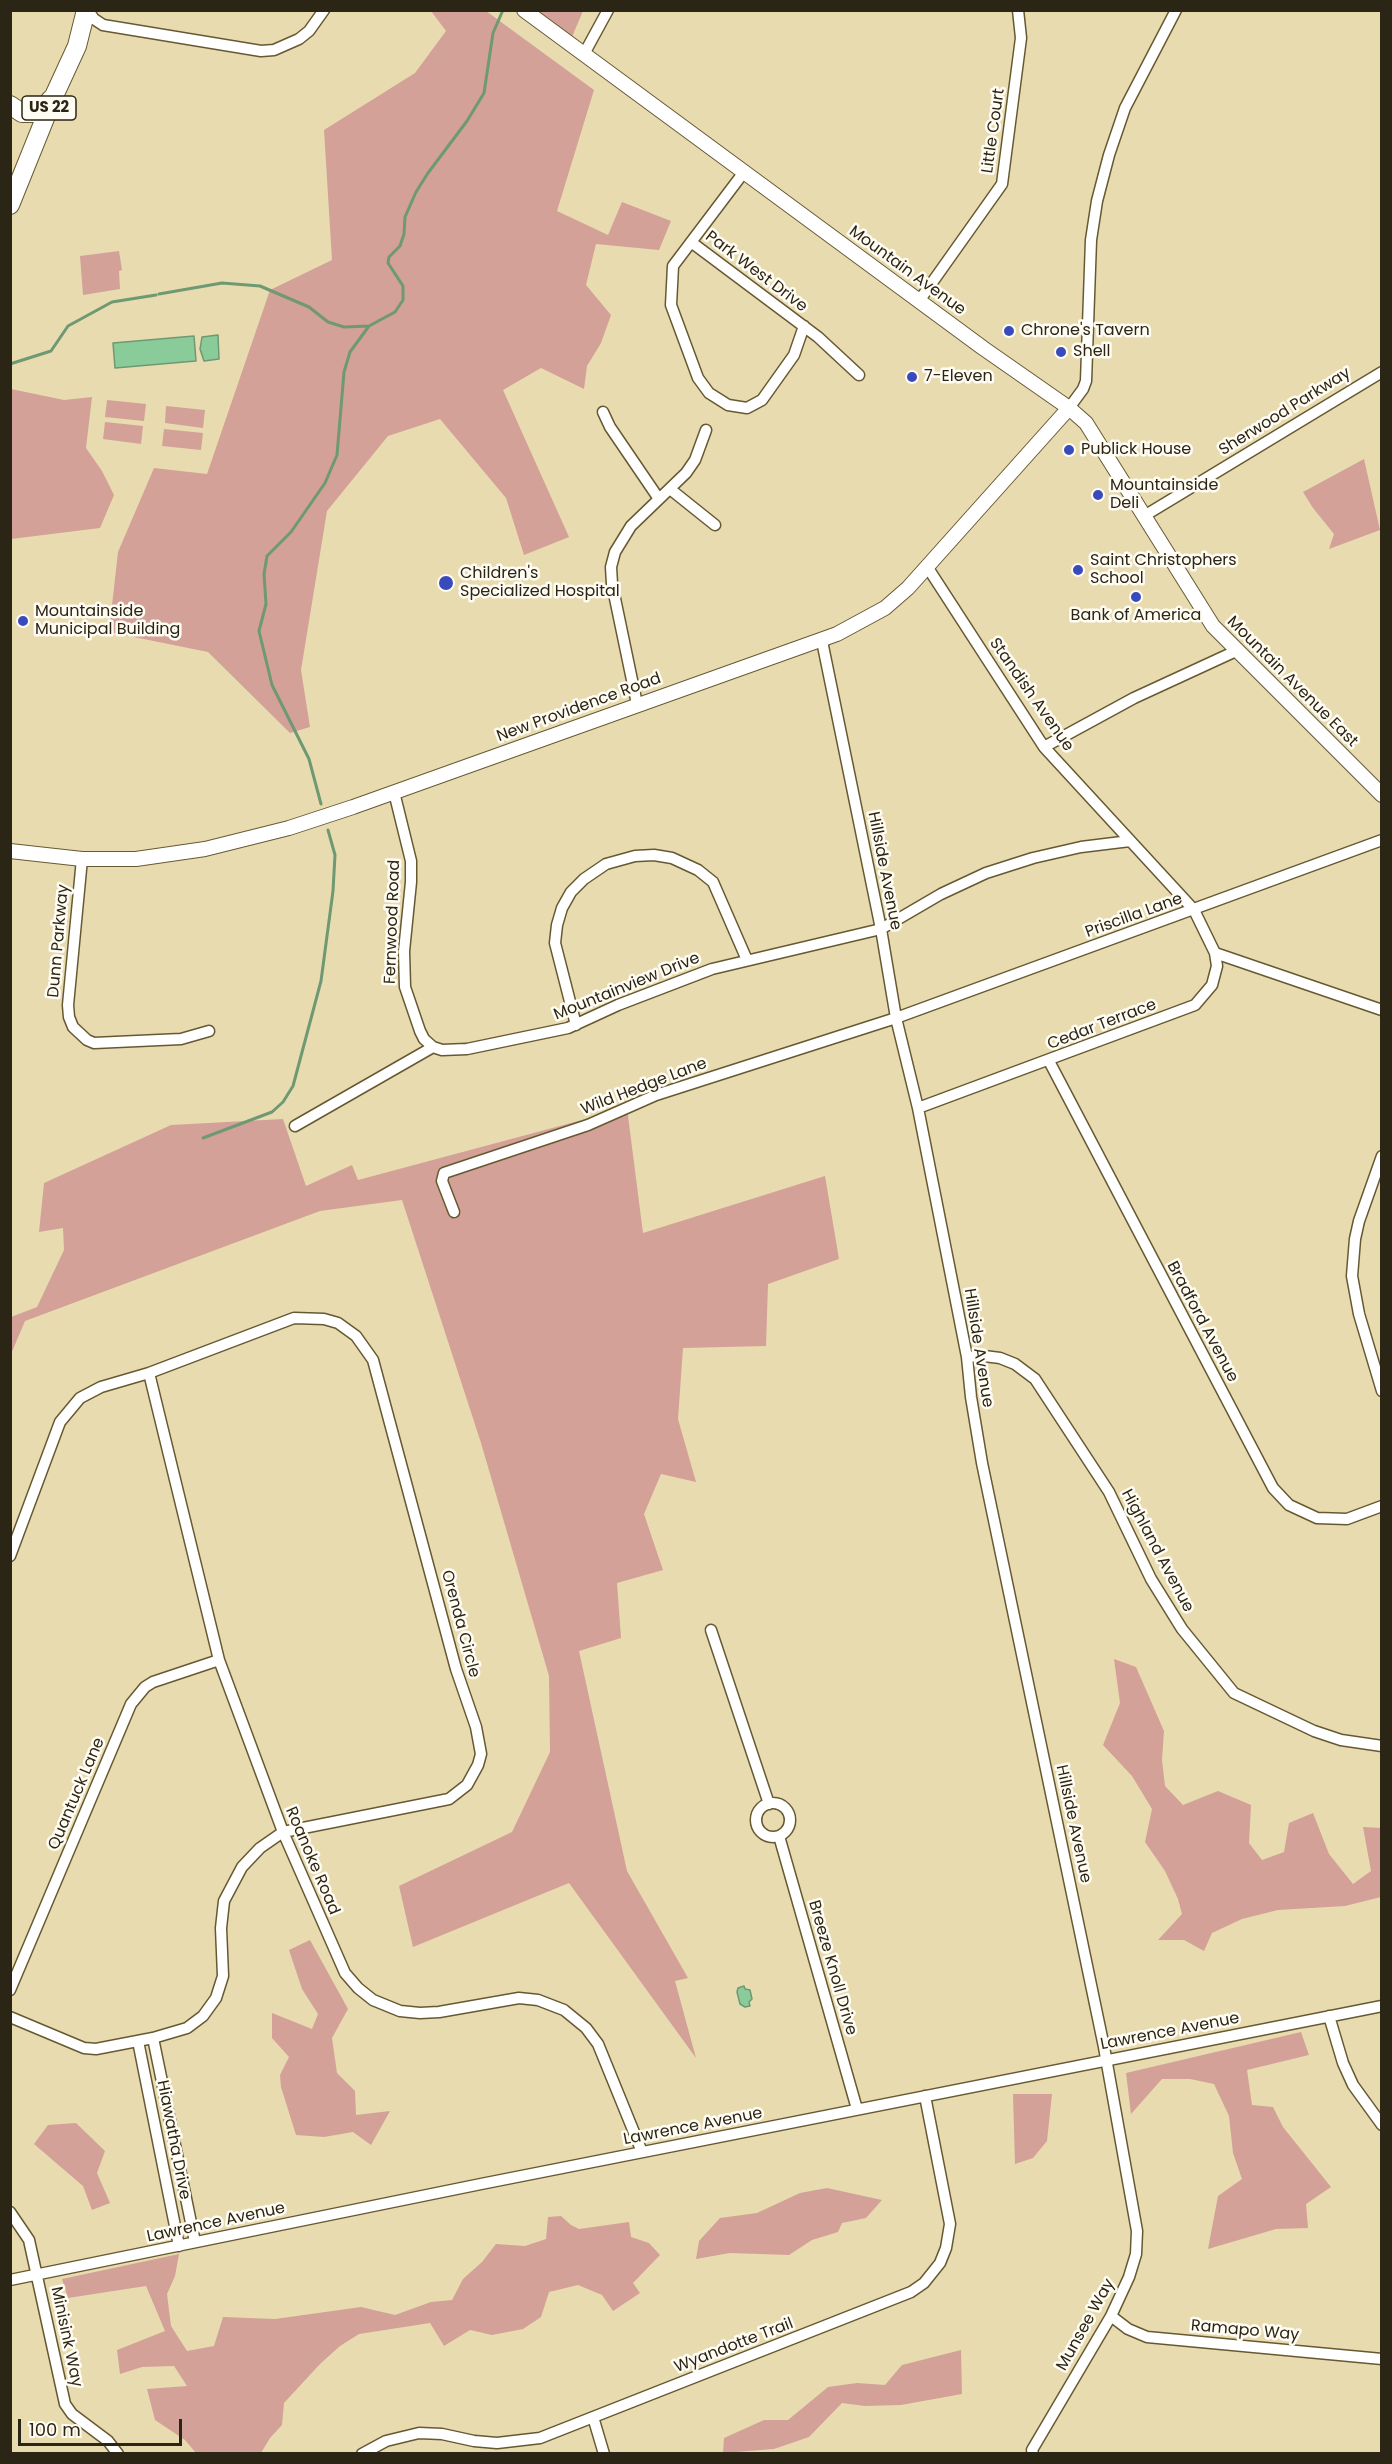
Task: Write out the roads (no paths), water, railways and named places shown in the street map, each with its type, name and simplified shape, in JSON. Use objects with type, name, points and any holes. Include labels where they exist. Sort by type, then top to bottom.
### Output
[{"type":"highway","name":"US 22","points":[[10,205],[77,46],[87,10]]},
{"type":"highway","points":[[10,105],[22,113],[34,113],[44,108],[54,96]]},
{"type":"street","points":[[87,10],[103,25],[261,51],[281,48],[299,39],[309,31],[324,10]]},
{"type":"street","name":"Mountain Avenue","points":[[524,10],[919,301],[1069,408],[1086,423],[1207,617]]},
{"type":"street","points":[[584,54],[608,10]]},
{"type":"street","name":"Little Court","points":[[919,301],[1002,184],[1021,38],[1018,10]]},
{"type":"street","points":[[1069,408],[1086,381],[1091,240],[1097,201],[1109,155],[1125,108],[1176,10]]},
{"type":"street","name":"Park West Drive","points":[[744,172],[673,266],[671,305],[698,378],[709,393],[728,405],[747,408],[762,400],[794,355],[804,326]]},
{"type":"street","name":"Park West Drive","points":[[691,242],[804,326],[859,375]]},
{"type":"street","name":"Sherwood Parkway","points":[[1144,516],[1382,372]]},
{"type":"street","name":"New Providence Road","points":[[10,851],[82,859],[136,859],[205,849],[329,816],[637,704],[822,640],[860,623],[885,608],[928,568],[994,490],[1069,408]]},
{"type":"street","points":[[603,412],[610,427],[659,499]]},
{"type":"street","points":[[637,704],[612,584],[611,567],[622,538],[695,460],[706,430]]},
{"type":"street","points":[[670,489],[715,525]]},
{"type":"street","name":"Standish Avenue","points":[[928,568],[1044,747],[1194,910]]},
{"type":"street","name":"Mountain Avenue East","points":[[1207,617],[1236,651],[1382,795]]},
{"type":"street","name":"Hillside Avenue","points":[[822,640],[881,929],[896,1018],[918,1108],[967,1357],[982,1463],[1106,2060]]},
{"type":"street","points":[[1044,747],[1136,697],[1236,651]]},
{"type":"street","name":"Fernwood Road","points":[[394,792],[411,861],[404,951],[405,987],[420,1031],[424,1039],[434,1047]]},
{"type":"street","name":"Priscilla Lane","points":[[896,1018],[1382,840]]},
{"type":"street","name":"Mountainview Drive","points":[[434,1047],[442,1050],[467,1049],[537,1036],[576,1025],[618,1005],[701,973],[881,929],[941,894],[986,873],[1033,858],[1081,847],[1130,841]]},
{"type":"street","points":[[576,1025],[555,943],[556,925],[562,908],[577,885],[606,864],[634,856],[654,855],[672,858],[698,870],[713,882],[747,960]]},
{"type":"street","name":"Dunn Parkway","points":[[82,859],[68,1005],[73,1027],[87,1040],[94,1043],[181,1039],[209,1031]]},
{"type":"street","points":[[1194,910],[1215,953],[1382,1010]]},
{"type":"street","name":"Cedar Terrace","points":[[918,1108],[1195,1005],[1208,992],[1216,976],[1215,953]]},
{"type":"street","name":"Wild Hedge Lane","points":[[454,1212],[442,1181],[444,1173],[588,1125],[656,1095],[896,1018]]},
{"type":"street","points":[[295,1126],[434,1047]]},
{"type":"street","name":"Bradford Avenue","points":[[1049,1061],[1273,1488],[1289,1505],[1317,1518],[1347,1519],[1382,1506]]},
{"type":"street","points":[[1382,1156],[1359,1221],[1352,1276],[1359,1314],[1382,1391]]},
{"type":"street","name":"Orenda Circle","points":[[10,1556],[64,1415],[87,1394],[283,1322],[309,1317],[324,1319],[344,1327],[356,1336],[373,1360],[456,1668],[480,1742],[478,1765],[467,1785],[449,1799],[283,1832],[260,1848],[243,1867],[224,1901],[221,1928],[223,1976],[216,1998],[202,2016],[187,2028],[153,2038],[96,2049],[84,2048],[10,2017]]},
{"type":"street","name":"Highland Avenue","points":[[967,1357],[984,1356],[1000,1359],[1015,1364],[1035,1378],[1104,1484],[1151,1579],[1182,1629],[1234,1693],[1314,1731],[1341,1740],[1382,1746]]},
{"type":"street","name":"Roanoke Road","points":[[148,1373],[219,1660],[283,1832],[345,1973],[358,1988],[382,2004],[400,2011],[420,2013],[519,1998],[538,2000],[564,2010],[586,2028],[598,2044],[642,2152]]},
{"type":"street","points":[[711,1630],[769,1804]]},
{"type":"street","name":"Quantuck Lane","points":[[10,1990],[131,1704],[145,1687],[153,1682],[219,1660]]},
{"type":"street","points":[[769,1804],[780,1805],[788,1813],[789,1824],[779,1836],[764,1834],[757,1826],[759,1810],[769,1804]]},
{"type":"street","name":"Breeze Knoll Drive","points":[[779,1836],[857,2109]]},
{"type":"street","name":"Lawrence Avenue","points":[[10,2280],[857,2109],[1382,2006]]},
{"type":"street","points":[[1329,2016],[1343,2063],[1366,2105],[1382,2125]]},
{"type":"street","name":"Hiawatha Drive","points":[[153,2038],[195,2242]]},
{"type":"street","name":"Hiawatha Drive","points":[[138,2040],[179,2246]]},
{"type":"street","name":"Munsee Way","points":[[1029,2452],[1111,2316],[1129,2277],[1136,2254],[1137,2231],[1106,2060]]},
{"type":"street","name":"Wyandotte Trail","points":[[363,2454],[386,2441],[419,2433],[442,2434],[497,2443],[540,2438],[904,2296],[924,2283],[935,2270],[946,2248],[950,2224],[925,2096]]},
{"type":"street","name":"Minisink Way","points":[[10,2212],[29,2240],[65,2404],[72,2414],[108,2441],[118,2454]]},
{"type":"street","name":"Ramapo Way","points":[[1111,2316],[1128,2329],[1147,2337],[1382,2359]]},
{"type":"street","points":[[593,2417],[604,2454]]},
{"type":"waterway","points":[[321,804],[309,759],[272,685],[259,631],[266,604],[264,574],[267,556],[291,532],[325,483],[337,455],[344,372],[350,352],[369,326],[395,312],[403,300],[403,286],[388,263],[389,257],[400,246],[404,234],[405,217],[416,192],[467,121],[484,93],[493,33],[503,10]]},
{"type":"waterway","points":[[159,294],[222,283],[260,286],[309,307],[328,322],[344,327],[369,326]]},
{"type":"waterway","points":[[10,364],[51,351],[68,326],[112,302],[156,295]]},
{"type":"waterway","points":[[203,1138],[272,1112],[283,1102],[293,1086],[321,981],[333,891],[335,855],[328,830]]},
{"type":"place","name":"Chrone's Tavern","points":[[1009,331]]},
{"type":"place","name":"Shell","points":[[1061,352]]},
{"type":"place","name":"7-Eleven","points":[[912,377]]},
{"type":"place","name":"Publick House","points":[[1069,450]]},
{"type":"place","name":"Mountainside Deli","points":[[1098,495]]},
{"type":"place","name":"Saint Christophers School","points":[[1078,570]]},
{"type":"place","name":"Children's Specialized Hospital","points":[[446,583]]},
{"type":"place","name":"Bank of America","points":[[1136,597]]},
{"type":"place","name":"Mountainside Municipal Building","points":[[23,621]]}]
